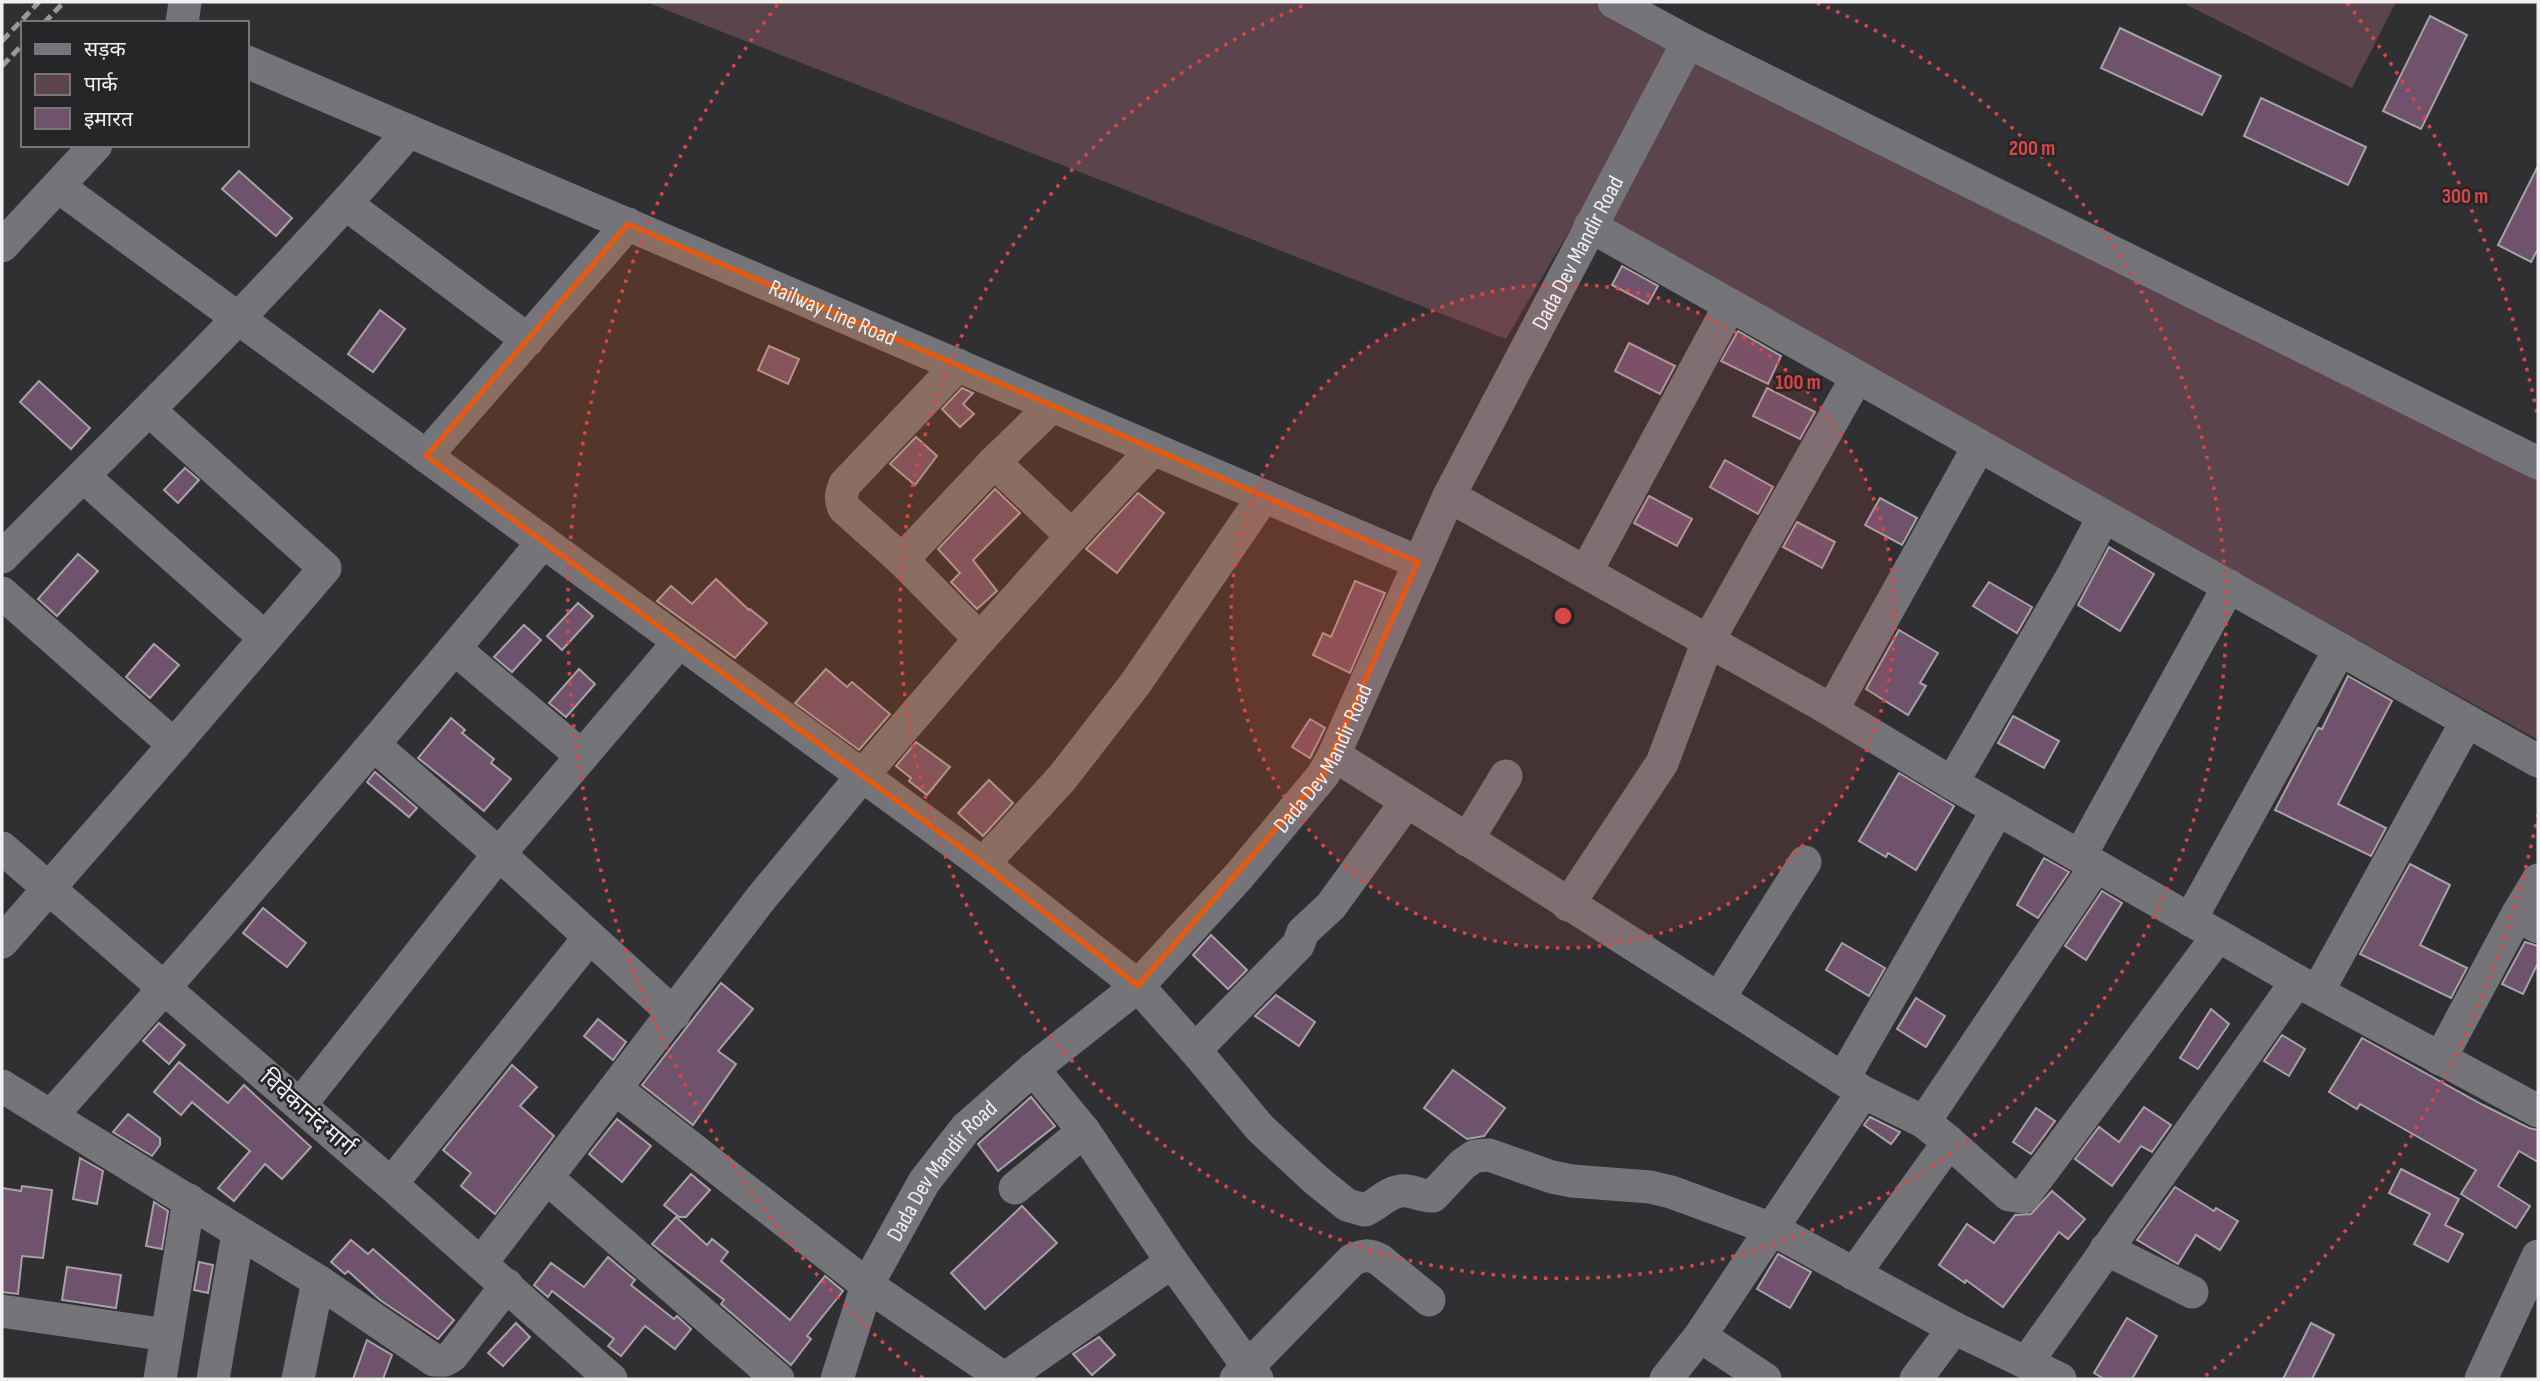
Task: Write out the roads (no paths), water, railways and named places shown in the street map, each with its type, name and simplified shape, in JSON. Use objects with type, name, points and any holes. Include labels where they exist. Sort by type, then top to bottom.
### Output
[{"type":"street","points":[[182,21],[185,2]]},
{"type":"street","points":[[1614,2],[1688,42],[2538,463]]},
{"type":"street","name":"Dada Dev Mandir Road","points":[[837,1379],[867,1285],[924,1182],[966,1128],[1033,1069],[1138,986],[1238,876],[1323,775],[1449,496],[1688,42]]},
{"type":"street","name":"Railway Line Road","points":[[248,62],[1418,562]]},
{"type":"street","points":[[2,557],[149,410],[346,204],[409,131]]},
{"type":"street","points":[[2,246],[94,147]]},
{"type":"street","points":[[59,187],[984,864],[1138,986],[1260,1128],[1347,1205],[1365,1210],[1396,1191],[1405,1190],[1426,1197],[1433,1196],[1463,1164],[1475,1156],[1489,1155],[1552,1177],[1572,1181],[1650,1186],[1772,1228],[1954,1328],[2060,1379]]},
{"type":"street","points":[[346,204],[528,340]]},
{"type":"street","points":[[426,456],[628,224]]},
{"type":"street","points":[[1590,226],[2538,761]]},
{"type":"street","points":[[1586,572],[1730,305]]},
{"type":"street","points":[[958,365],[845,485],[841,501],[845,508],[902,560],[980,639]]},
{"type":"street","points":[[1568,905],[1662,763],[1708,640],[1857,377]]},
{"type":"street","points":[[902,560],[1052,405]]},
{"type":"street","points":[[2,942],[325,568],[149,410]]},
{"type":"street","points":[[1832,710],[1979,446]]},
{"type":"street","points":[[481,1263],[762,897],[980,639],[1153,449]]},
{"type":"street","points":[[994,463],[1072,536]]},
{"type":"street","points":[[83,476],[265,638]]},
{"type":"street","points":[[984,864],[1062,778],[1135,684],[1264,496]]},
{"type":"street","points":[[1449,496],[1832,710],[1952,783],[2218,936],[2538,1111]]},
{"type":"street","points":[[1952,783],[2104,516]]},
{"type":"street","points":[[51,1116],[165,989],[543,542]]},
{"type":"street","points":[[1924,1122],[2088,861],[2228,586]]},
{"type":"street","points":[[2,593],[174,745]]},
{"type":"street","points":[[300,1105],[499,855],[679,642]]},
{"type":"street","points":[[455,649],[582,756]]},
{"type":"street","points":[[2190,919],[2340,649]]},
{"type":"street","points":[[2027,1362],[2226,1084],[2308,986],[2467,721]]},
{"type":"street","points":[[374,745],[674,1014]]},
{"type":"street","points":[[1334,755],[1719,998],[1853,1086],[1924,1122],[2009,1195],[2023,1198],[2218,936]]},
{"type":"street","points":[[1467,840],[1506,776]]},
{"type":"street","points":[[1195,1050],[1298,945],[1303,932],[1331,905],[1407,801]]},
{"type":"street","points":[[1677,1376],[1700,1336],[1772,1228],[1853,1086],[1998,809]]},
{"type":"street","name":"विवेकानंद मार्ग","points":[[2,848],[507,1284],[611,1379]]},
{"type":"street","points":[[1719,998],[1805,862]]},
{"type":"street","points":[[2440,1059],[2528,921],[2538,880]]},
{"type":"street","points":[[391,1184],[589,938]]},
{"type":"street","points":[[1033,1069],[1084,1131],[1247,1376],[1352,1260],[1362,1256],[1372,1256],[1380,1260],[1429,1300]]},
{"type":"street","points":[[2,1086],[318,1281],[445,1370]]},
{"type":"street","points":[[616,1089],[867,1285],[1004,1379],[1172,1262]]},
{"type":"street","points":[[1015,1188],[1084,1131]]},
{"type":"street","points":[[1854,1275],[1950,1142]]},
{"type":"street","points":[[547,1178],[778,1379]]},
{"type":"street","points":[[160,1379],[189,1200]]},
{"type":"street","points":[[213,1379],[238,1233]]},
{"type":"street","points":[[2106,1249],[2192,1292]]},
{"type":"street","points":[[2481,1379],[2538,1256]]},
{"type":"street","points":[[298,1379],[318,1281]]},
{"type":"street","points":[[445,1370],[445,1360],[452,1356],[507,1284]]},
{"type":"street","points":[[2,1311],[167,1335]]},
{"type":"street","points":[[1916,1379],[1954,1328]]},
{"type":"street","points":[[1700,1336],[1765,1379]]},
{"type":"railway","points":[[2,41],[39,2]]},
{"type":"railway","points":[[46,21],[64,2]]},
{"type":"railway","points":[[2,66],[21,46]]}]
